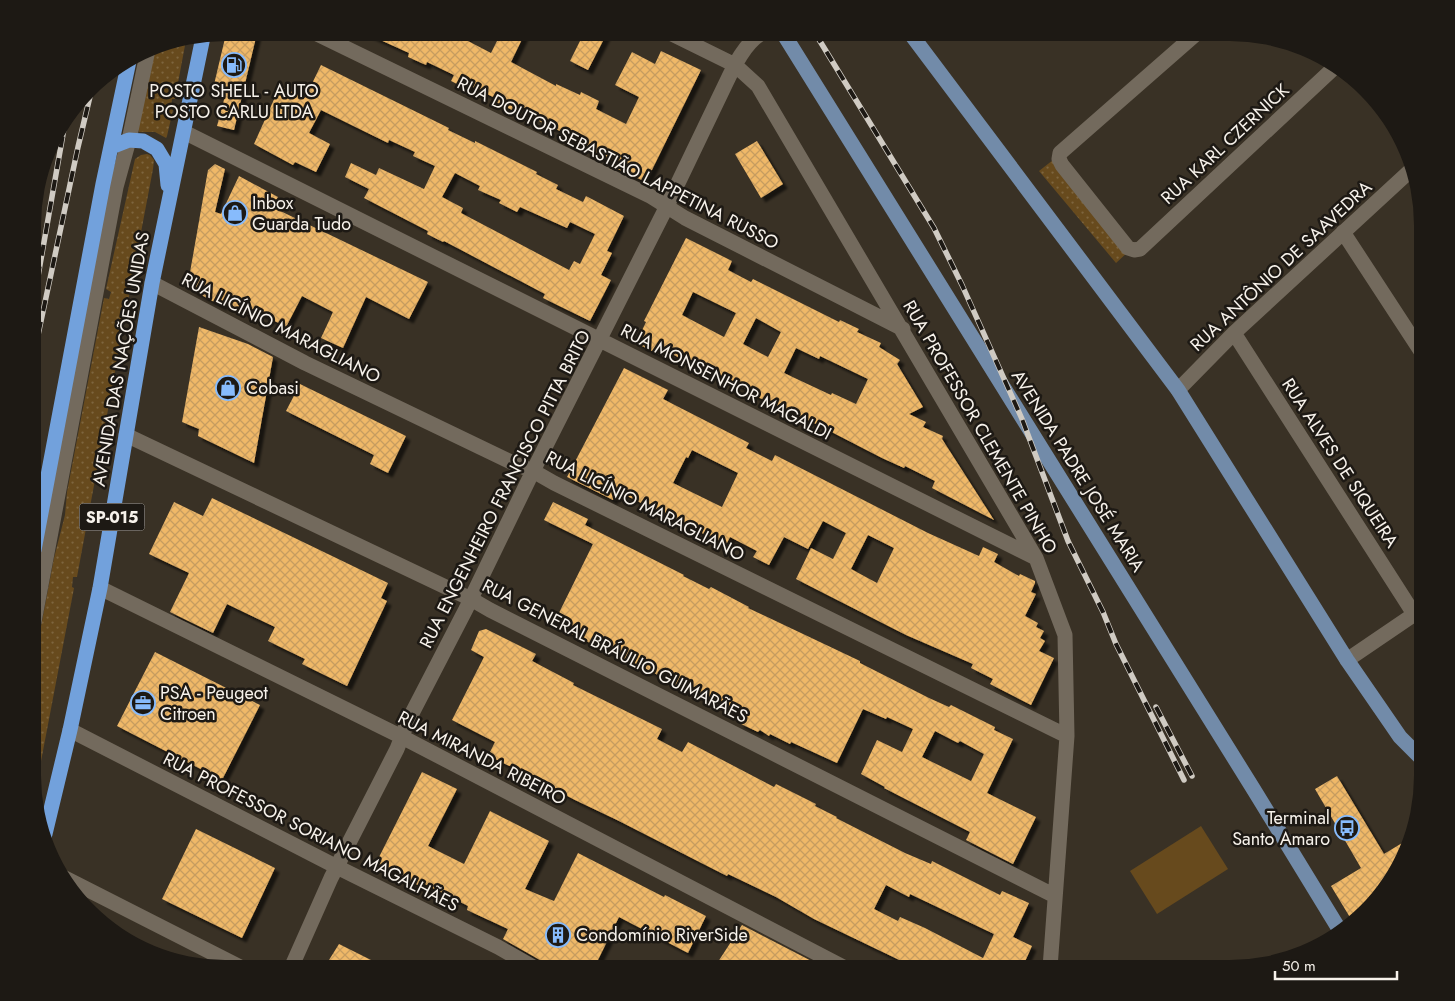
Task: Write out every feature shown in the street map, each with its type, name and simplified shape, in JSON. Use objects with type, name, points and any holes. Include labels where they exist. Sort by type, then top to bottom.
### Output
[{"type":"highway","name":"AVENIDA DAS NAÇÕES UNIDAS","points":[[48,823],[70,730],[100,588],[152,283],[202,43]]},
{"type":"highway","points":[[41,513],[127,69]]},
{"type":"highway","points":[[111,147],[129,140],[143,141],[157,149],[166,164],[169,199]]},
{"type":"main road","name":"AVENIDA PADRE JOSÉ MARIA","points":[[788,41],[1249,781],[1337,926]]},
{"type":"main road","points":[[916,41],[1178,390],[1347,660],[1400,737],[1414,751]]},
{"type":"street","name":"RUA DOUTOR SEBASTIÃO LAPPETINA RUSSO","points":[[332,41],[667,206],[685,218],[903,329]]},
{"type":"street","name":"RUA PROFESSOR CLEMENTE PINHO","points":[[686,41],[735,65],[758,86],[903,329],[1036,558],[1065,635],[1067,736],[1051,960]]},
{"type":"street","name":"RUA ENGENHEIRO FRANCISCO PITTA BRITO","points":[[295,960],[337,867],[392,758],[408,721],[667,206],[735,65],[753,41]]},
{"type":"street","name":"RUA KARL CZERNICK","points":[[1188,41],[1060,153],[1059,159],[1062,165],[1128,248],[1134,250],[1140,248],[1331,71]]},
{"type":"street","points":[[41,585],[116,186],[129,140],[146,59]]},
{"type":"street","name":"RUA MONSENHOR MAGALDI","points":[[184,132],[1036,558]]},
{"type":"street","name":"RUA ANTÔNIO DE SAAVEDRA","points":[[1178,390],[1234,333],[1406,174]]},
{"type":"street","points":[[1343,232],[1414,341]]},
{"type":"street","name":"RUA LICÍNIO MARAGLIANO","points":[[152,283],[305,363],[504,459],[533,471],[1067,736]]},
{"type":"street","name":"RUA ALVES DE SIQUEIRA","points":[[1234,333],[1414,605]]},
{"type":"street","name":"RUA GENERAL BRÁULIO GUIMARÃES","points":[[126,436],[471,599],[1055,896]]},
{"type":"street","name":"RUA MIRANDA RIBEIRO","points":[[100,588],[402,737],[830,960]]},
{"type":"street","points":[[1347,660],[1414,614]]},
{"type":"street","name":"RUA PROFESSOR SORIANO MAGALHÃES","points":[[70,730],[521,960]]},
{"type":"street","points":[[76,884],[226,960]]},
{"type":"shaded area","points":[[185,46],[175,99],[172,99],[171,109],[173,110],[166,138],[155,132],[139,132],[150,57]]},
{"type":"shaded area","points":[[141,155],[150,155],[154,160],[153,169],[131,285],[127,284],[126,291],[130,291],[77,577],[73,577],[72,587],[74,588],[41,761],[41,626],[54,558],[65,515],[67,492],[104,298],[109,299],[111,292],[106,289],[135,159]]},
{"type":"shaded area","points":[[1053,160],[1129,251],[1116,263],[1039,171]]},
{"type":"shaded area","points":[[1201,826],[1228,869],[1157,914],[1130,871]]},
{"type":"building","name":"POSTO SHELL - AUTO POSTO CARLU LTDA","points":[[224,41],[255,41],[234,130],[217,126],[225,96],[212,93]]},
{"type":"building","points":[[383,41],[468,41],[491,53],[497,41],[521,41],[511,62],[556,86],[556,84],[580,95],[581,92],[599,101],[596,109],[626,124],[639,97],[615,85],[632,52],[655,64],[661,51],[701,70],[646,182],[611,166],[612,162],[561,135],[562,132],[539,121],[541,116],[515,103],[512,110],[494,101],[495,98],[471,86],[469,90],[451,81],[454,75],[427,62],[426,65],[408,57],[409,53]]},
{"type":"building","points":[[580,41],[603,41],[588,70],[570,61]]},
{"type":"building","points":[[321,65],[449,128],[448,130],[475,143],[475,141],[537,172],[536,174],[558,185],[556,189],[583,202],[586,196],[624,216],[607,251],[612,253],[601,275],[611,280],[590,321],[543,298],[545,294],[427,234],[428,231],[364,198],[369,189],[345,177],[351,163],[376,175],[379,168],[424,189],[435,166],[413,156],[415,152],[389,140],[388,143],[321,110],[309,133],[330,144],[316,172],[295,162],[293,165],[254,144],[280,86],[305,98]],"holes":[[[455,173],[480,186],[478,190],[501,200],[499,203],[517,212],[520,207],[567,228],[570,222],[595,234],[580,264],[574,261],[569,270],[461,213],[463,208],[442,197]]]},
{"type":"building","points":[[757,141],[783,184],[761,198],[735,154]]},
{"type":"building","points":[[215,164],[225,169],[215,212],[221,214],[239,176],[278,197],[272,207],[428,282],[409,319],[366,297],[343,348],[321,338],[333,312],[302,296],[286,327],[252,309],[249,315],[224,302],[222,306],[192,290],[189,278],[208,170]]},
{"type":"building","points":[[686,238],[732,261],[728,270],[751,282],[753,279],[839,322],[840,320],[859,329],[857,332],[881,343],[879,347],[900,360],[897,364],[923,407],[909,414],[926,422],[923,427],[943,436],[942,439],[994,520],[932,488],[935,481],[905,466],[904,468],[882,458],[816,424],[751,394],[752,392],[706,369],[704,372],[667,351],[664,357],[636,343],[646,322],[644,321]],"holes":[[[693,292],[736,313],[724,337],[682,315]],[[756,318],[781,332],[768,357],[743,344]],[[796,348],[819,359],[820,356],[868,379],[856,404],[832,393],[831,395],[784,373]]]},
{"type":"building","name":"Cobasi","points":[[199,327],[248,344],[273,357],[254,463],[198,436],[199,429],[182,422]]},
{"type":"building","points":[[624,368],[668,390],[663,399],[749,443],[746,448],[772,461],[775,455],[928,533],[979,556],[983,547],[998,554],[994,562],[1019,576],[1020,574],[1035,581],[1031,592],[1036,594],[1025,616],[1038,623],[1036,627],[1044,631],[1040,638],[1045,641],[1039,651],[1054,658],[1031,705],[990,684],[993,679],[971,668],[973,664],[906,635],[796,579],[811,548],[833,559],[846,533],[823,521],[808,549],[784,537],[769,565],[753,557],[757,551],[730,537],[726,545],[617,491],[613,500],[567,477]],"holes":[[[692,450],[738,473],[722,507],[673,483],[686,457],[688,458]],[[868,535],[894,548],[877,583],[851,569]]]},
{"type":"building","points":[[300,384],[406,436],[388,473],[370,464],[374,455],[286,411]]},
{"type":"building","points":[[212,498],[388,583],[381,598],[387,601],[347,686],[302,664],[305,659],[268,641],[275,627],[227,604],[213,633],[170,612],[189,573],[149,554],[174,502],[203,516]]},
{"type":"building","points":[[553,502],[588,519],[585,525],[683,576],[709,589],[711,587],[748,608],[860,661],[860,663],[929,698],[949,707],[951,705],[995,727],[994,730],[1013,739],[987,793],[1036,817],[1013,864],[966,840],[970,832],[884,788],[861,774],[877,740],[902,752],[913,729],[863,709],[837,763],[791,742],[790,744],[770,734],[769,736],[760,730],[758,732],[739,723],[742,718],[684,688],[683,691],[672,685],[673,683],[639,665],[553,625],[593,544],[544,520]],"holes":[[[935,731],[958,743],[960,741],[984,754],[971,781],[922,757]]]},
{"type":"building","points":[[486,629],[536,654],[532,661],[574,683],[573,685],[662,729],[657,739],[682,752],[688,742],[774,787],[776,784],[816,804],[815,806],[836,818],[905,853],[931,864],[932,861],[1000,895],[1002,891],[1029,903],[1013,937],[1032,946],[1026,960],[899,960],[814,919],[776,897],[728,874],[727,876],[575,800],[554,789],[555,787],[488,756],[495,742],[452,720],[484,657],[471,650],[479,631]],"holes":[[[886,885],[909,897],[910,894],[994,934],[983,958],[925,928],[900,917],[898,921],[874,909]]]},
{"type":"building","points":[[155,652],[260,705],[222,780],[117,726]]},
{"type":"building","points":[[422,772],[457,789],[428,846],[464,864],[490,811],[549,841],[525,889],[554,901],[578,853],[664,897],[665,895],[706,916],[688,953],[619,917],[598,960],[540,960],[503,939],[508,929],[467,910],[468,906],[419,881],[418,885],[375,865]]},
{"type":"building","points":[[1337,776],[1384,854],[1401,844],[1389,868],[1376,888],[1349,916],[1331,886],[1361,868],[1315,789]]},
{"type":"building","points":[[196,829],[275,868],[242,938],[162,899]]},
{"type":"building","points":[[742,925],[810,960],[719,960]]},
{"type":"building","points":[[339,944],[371,960],[329,960]]},
{"type":"railway","points":[[820,41],[934,228],[962,285],[1022,419],[1068,541],[1103,612],[1116,644],[1184,780]]},
{"type":"railway","points":[[41,321],[89,102]]},
{"type":"railway","points":[[41,259],[62,140]]},
{"type":"railway","points":[[1156,707],[1192,776]]},
{"type":"place","name":"POSTO SHELL - AUTO POSTO CARLU LTDA","points":[[234,65]]},
{"type":"place","name":"Inbox Guarda Tudo","points":[[235,213]]},
{"type":"place","name":"Cobasi","points":[[228,388]]},
{"type":"place","name":"PSA - Peugeot Citroen","points":[[143,703]]},
{"type":"place","name":"Terminal Santo Amaro","points":[[1347,828]]},
{"type":"place","name":"Condomínio RiverSide","points":[[558,935]]}]
